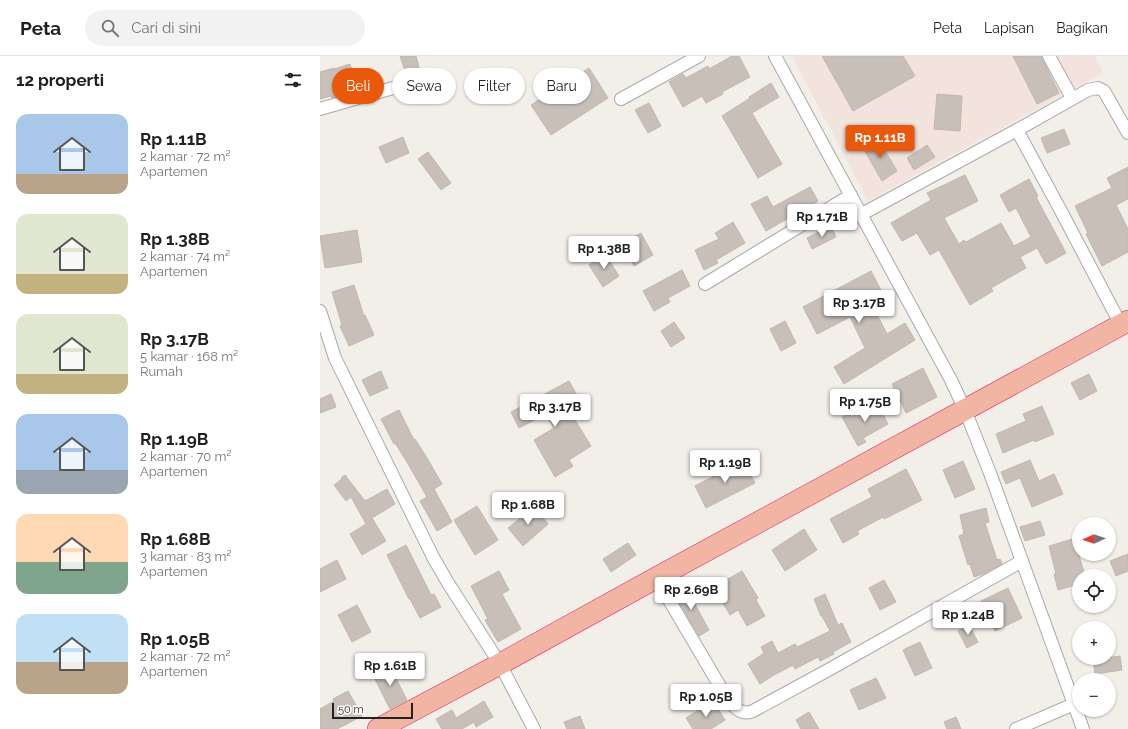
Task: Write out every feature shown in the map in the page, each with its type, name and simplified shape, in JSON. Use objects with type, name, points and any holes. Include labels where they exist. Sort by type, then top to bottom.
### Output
[{"type":"highway","points":[[378,729],[500,664],[1124,323]]},
{"type":"street","points":[[621,99],[699,56]]},
{"type":"street","points":[[776,56],[947,373],[965,410],[990,473],[1072,698]]},
{"type":"street","points":[[1049,56],[1072,98]]},
{"type":"street","points":[[320,109],[392,88]]},
{"type":"street","points":[[862,214],[1017,130],[1072,98],[1094,88],[1101,89],[1106,94],[1128,133]]},
{"type":"street","points":[[1017,130],[1124,323]]},
{"type":"street","points":[[705,284],[851,195]]},
{"type":"street","points":[[320,311],[335,358],[433,557],[500,664],[534,729]]},
{"type":"street","points":[[656,578],[724,693],[739,711],[748,713],[830,669],[1022,561]]},
{"type":"street","points":[[1016,729],[1072,705]]},
{"type":"street","points":[[1079,717],[1083,729]]},
{"type":"shaded area","points":[[792,56],[1095,56],[1103,73],[868,201]]},
{"type":"building","points":[[400,56],[416,56],[419,67],[404,68]]},
{"type":"building","points":[[732,56],[739,56],[750,77],[722,92],[723,94],[706,103],[702,96],[683,107],[669,82],[683,74],[686,78],[708,66],[709,69]]},
{"type":"building","points":[[822,56],[903,56],[915,76],[853,111]]},
{"type":"building","points":[[1013,56],[1041,56],[1059,93],[1037,104]]},
{"type":"building","points":[[350,64],[351,68],[337,68]]},
{"type":"building","points":[[332,69],[332,98],[331,96],[320,99],[320,72]]},
{"type":"building","points":[[591,71],[608,98],[551,135],[531,105],[533,104],[591,104]]},
{"type":"building","points":[[771,83],[779,97],[752,113],[782,164],[758,178],[722,116]]},
{"type":"building","points":[[937,94],[962,96],[960,131],[934,129]]},
{"type":"building","points":[[649,103],[661,126],[648,133],[635,110]]},
{"type":"building","points":[[1064,129],[1070,144],[1047,153],[1041,138]]},
{"type":"building","points":[[403,137],[409,153],[386,163],[379,147]]},
{"type":"building","points":[[877,137],[897,171],[882,181],[862,146]]},
{"type":"building","points":[[927,145],[935,157],[914,170],[907,158]]},
{"type":"building","points":[[428,152],[451,183],[441,190],[418,159]]},
{"type":"building","points":[[1128,167],[1128,199],[1116,205],[1128,229],[1128,252],[1102,266],[1086,234],[1088,233],[1075,206],[1112,188],[1107,178]]},
{"type":"building","points":[[965,175],[978,201],[944,218],[959,244],[964,240],[966,242],[1001,223],[1014,246],[1031,237],[1016,208],[1009,212],[1000,195],[1029,179],[1038,196],[1036,197],[1066,253],[1046,264],[1037,248],[1020,257],[1026,268],[991,288],[993,291],[970,305],[939,250],[930,255],[917,233],[902,241],[891,223],[931,200],[927,193]]},
{"type":"building","points":[[810,187],[818,201],[766,231],[751,204],[767,196],[773,207]]},
{"type":"building","points":[[733,222],[745,243],[716,260],[718,263],[704,270],[695,250],[719,239],[715,233]]},
{"type":"building","points":[[831,226],[836,237],[812,249],[807,238]]},
{"type":"building","points":[[357,230],[362,262],[325,268],[320,236]]},
{"type":"building","points":[[641,233],[653,255],[634,266],[622,243]]},
{"type":"building","points":[[605,254],[619,276],[603,287],[589,265]]},
{"type":"building","points":[[682,270],[690,286],[668,298],[670,302],[654,311],[643,291]]},
{"type":"building","points":[[871,271],[885,298],[872,305],[887,334],[905,323],[915,340],[844,384],[834,367],[865,348],[850,317],[817,334],[803,307]]},
{"type":"building","points":[[354,285],[364,316],[365,315],[374,335],[349,346],[340,326],[342,325],[332,292]]},
{"type":"building","points":[[785,321],[796,343],[781,351],[770,329]]},
{"type":"building","points":[[674,322],[685,338],[671,347],[661,331]]},
{"type":"building","points":[[923,368],[937,397],[906,413],[892,384]]},
{"type":"building","points":[[381,371],[388,388],[370,396],[362,380]]},
{"type":"building","points":[[1089,374],[1097,391],[1080,400],[1071,383]]},
{"type":"building","points":[[569,381],[578,397],[565,404],[591,446],[569,460],[573,466],[555,477],[534,440],[554,428],[546,414],[519,428],[511,412]]},
{"type":"building","points":[[331,394],[336,407],[320,413],[320,399]]},
{"type":"building","points":[[877,403],[888,424],[863,438],[866,442],[858,446],[842,417],[849,413],[851,417]]},
{"type":"building","points":[[1042,406],[1054,434],[1035,442],[1034,440],[1003,453],[996,434],[1026,421],[1023,414]]},
{"type":"building","points":[[399,410],[414,440],[415,439],[442,484],[434,489],[452,522],[437,531],[420,501],[427,497],[407,462],[395,443],[394,444],[381,419]]},
{"type":"building","points":[[1030,460],[1039,481],[1054,474],[1063,494],[1032,507],[1020,478],[1006,484],[1001,472]]},
{"type":"building","points":[[743,461],[755,483],[706,508],[695,486]]},
{"type":"building","points":[[963,461],[975,489],[955,498],[943,470]]},
{"type":"building","points":[[906,469],[922,500],[884,519],[883,517],[857,531],[859,534],[843,543],[830,519],[872,497],[868,489]]},
{"type":"building","points":[[345,475],[365,501],[387,489],[395,504],[372,518],[386,541],[362,555],[350,534],[366,524],[351,497],[346,501],[334,485]]},
{"type":"building","points":[[477,506],[498,540],[475,555],[454,520]]},
{"type":"building","points":[[534,507],[548,524],[523,546],[508,528]]},
{"type":"building","points":[[986,508],[989,522],[985,523],[997,560],[1000,559],[1002,564],[974,577],[970,564],[968,565],[959,536],[964,534],[960,515]]},
{"type":"building","points":[[1040,521],[1045,535],[1025,541],[1020,527]]},
{"type":"building","points":[[804,529],[817,550],[785,571],[772,550]]},
{"type":"building","points":[[1072,539],[1072,561],[1081,561],[1083,569],[1072,569],[1072,586],[1058,590],[1054,574],[1056,574],[1049,546]]},
{"type":"building","points":[[628,543],[636,555],[611,572],[603,559]]},
{"type":"building","points":[[406,545],[431,595],[434,594],[441,607],[420,618],[387,555]]},
{"type":"building","points":[[1128,554],[1128,571],[1116,576],[1116,569],[1113,569],[1110,561],[1116,561],[1116,559]]},
{"type":"building","points":[[337,560],[346,579],[320,592],[320,569]]},
{"type":"building","points":[[499,571],[509,590],[502,594],[521,629],[498,642],[485,620],[488,619],[471,586]]},
{"type":"building","points":[[742,571],[758,598],[756,600],[765,616],[747,626],[738,610],[730,615],[714,587]]},
{"type":"building","points":[[884,580],[896,602],[880,610],[869,588]]},
{"type":"building","points":[[685,586],[709,630],[699,636],[673,592]]},
{"type":"building","points":[[1008,588],[1022,618],[995,631],[981,601]]},
{"type":"building","points":[[825,594],[838,625],[842,623],[851,642],[833,652],[834,654],[820,661],[818,657],[795,669],[793,665],[760,684],[748,664],[764,653],[761,647],[772,641],[778,653],[795,644],[797,647],[830,631],[821,616],[814,599]]},
{"type":"building","points":[[357,605],[371,632],[352,642],[338,615]]},
{"type":"building","points":[[969,625],[978,642],[967,648],[958,631]]},
{"type":"building","points":[[920,642],[932,668],[915,676],[903,650]]},
{"type":"building","points":[[1120,656],[1122,670],[1095,673],[1094,665],[1116,665],[1116,657]]},
{"type":"building","points":[[389,665],[407,700],[390,709],[372,673]]},
{"type":"building","points":[[876,678],[886,698],[859,710],[850,690]]},
{"type":"building","points":[[348,691],[362,716],[337,729],[320,729],[320,709],[334,701],[333,699]]},
{"type":"building","points":[[484,701],[493,717],[476,727],[474,722],[462,729],[442,729],[436,719],[452,710],[456,718]]},
{"type":"building","points":[[713,701],[725,720],[711,729],[693,729],[686,718]]},
{"type":"building","points":[[809,712],[819,729],[801,729],[796,720]]},
{"type":"building","points":[[580,716],[585,729],[567,729],[564,722]]},
{"type":"building","points":[[956,717],[961,729],[947,729],[944,722]]}]
